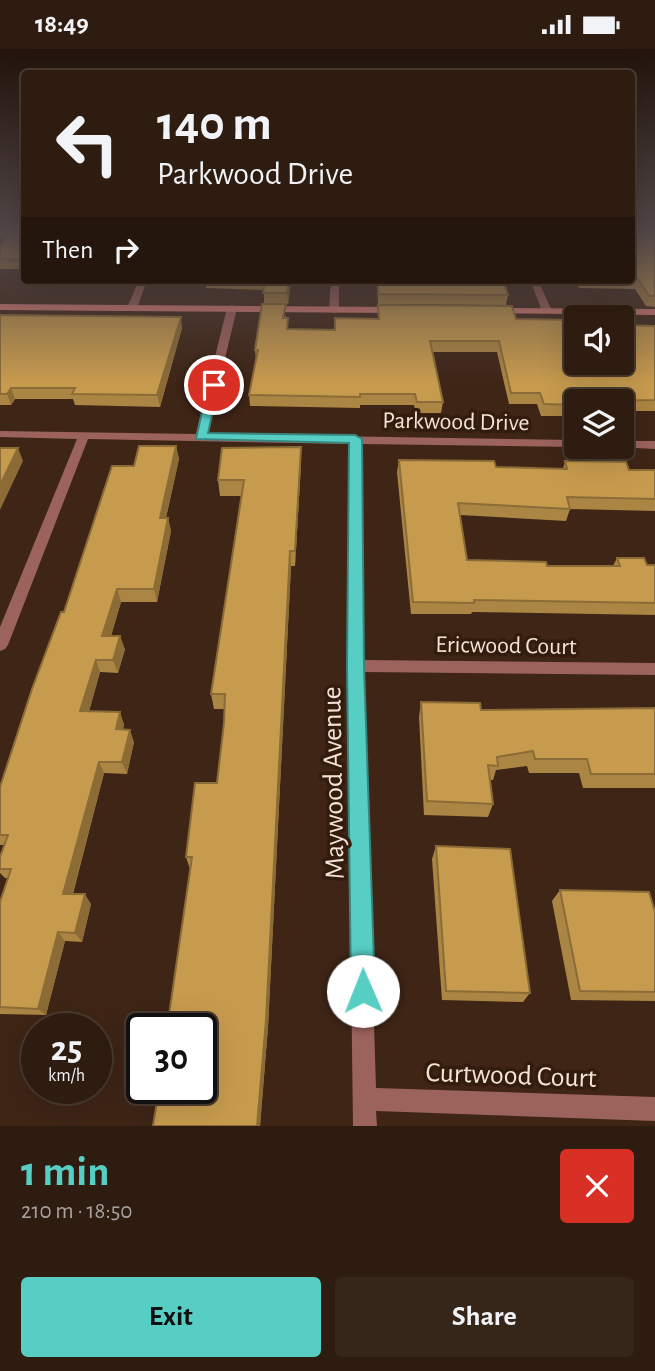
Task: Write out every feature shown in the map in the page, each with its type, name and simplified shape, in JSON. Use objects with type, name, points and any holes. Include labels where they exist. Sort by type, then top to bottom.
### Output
[{"type":"street","points":[[132,308],[141,284]]},
{"type":"street","points":[[334,310],[335,284]]},
{"type":"street","points":[[536,284],[547,311]]},
{"type":"street","points":[[0,307],[413,310]]},
{"type":"street","points":[[201,436],[232,308]]},
{"type":"street","points":[[480,311],[655,312]]},
{"type":"street","name":"Parkwood Drive","points":[[0,434],[564,444]]},
{"type":"street","points":[[0,645],[84,435]]},
{"type":"street","name":"Maywood Avenue","points":[[355,439],[355,666],[365,1126]]},
{"type":"street","points":[[634,445],[655,445]]},
{"type":"street","name":"Ericwood Court","points":[[355,666],[655,669]]},
{"type":"street","name":"Curtwood Court","points":[[365,1099],[655,1109]]},
{"type":"building","points":[[640,282],[655,282],[655,296],[649,296]]},
{"type":"building","points":[[264,284],[288,284],[287,293],[263,293]]},
{"type":"building","points":[[378,284],[504,284],[508,295],[378,294]]},
{"type":"building","points":[[262,304],[286,304],[283,318],[288,318],[287,329],[335,330],[335,318],[379,319],[378,305],[512,306],[516,319],[564,320],[564,375],[634,375],[634,325],[655,326],[655,400],[634,400],[634,389],[564,389],[564,405],[544,404],[540,393],[511,393],[499,341],[430,341],[443,402],[417,402],[415,394],[360,394],[360,397],[249,395],[258,350],[255,350]]},
{"type":"building","points":[[0,315],[181,317],[157,395],[72,394],[75,388],[11,388],[7,394],[0,394]]},
{"type":"building","points":[[139,446],[176,446],[160,518],[168,518],[154,589],[117,589],[102,636],[120,636],[113,660],[96,660],[80,711],[120,712],[116,729],[130,730],[122,762],[99,762],[63,894],[85,894],[75,933],[58,932],[38,1009],[0,1007],[0,902],[11,869],[0,869],[0,857],[8,835],[0,835],[0,787],[32,689],[61,612],[64,612],[112,466],[134,466]]},
{"type":"building","points":[[301,447],[295,551],[290,551],[266,1020],[257,1126],[153,1126],[157,1104],[217,1104],[217,1013],[169,1013],[192,857],[186,857],[195,783],[217,783],[224,723],[225,694],[211,694],[244,480],[218,480],[222,448]]},
{"type":"building","points":[[0,448],[18,448],[0,485]]},
{"type":"building","points":[[399,460],[494,461],[496,467],[567,469],[565,461],[626,462],[629,470],[655,470],[655,499],[567,497],[570,509],[458,503],[467,560],[546,562],[547,566],[620,566],[617,558],[644,558],[647,565],[655,565],[655,603],[474,600],[474,603],[413,602]]},
{"type":"building","points":[[421,702],[480,703],[481,710],[655,708],[655,774],[591,774],[587,759],[535,759],[533,751],[497,757],[498,766],[488,765],[493,804],[427,801]]},
{"type":"building","points":[[436,846],[510,849],[530,993],[446,991]]},
{"type":"building","points":[[560,890],[649,892],[655,912],[655,992],[580,991]]},
{"type":"route","points":[[214,385],[201,436],[355,439],[355,666],[363,991]]}]
